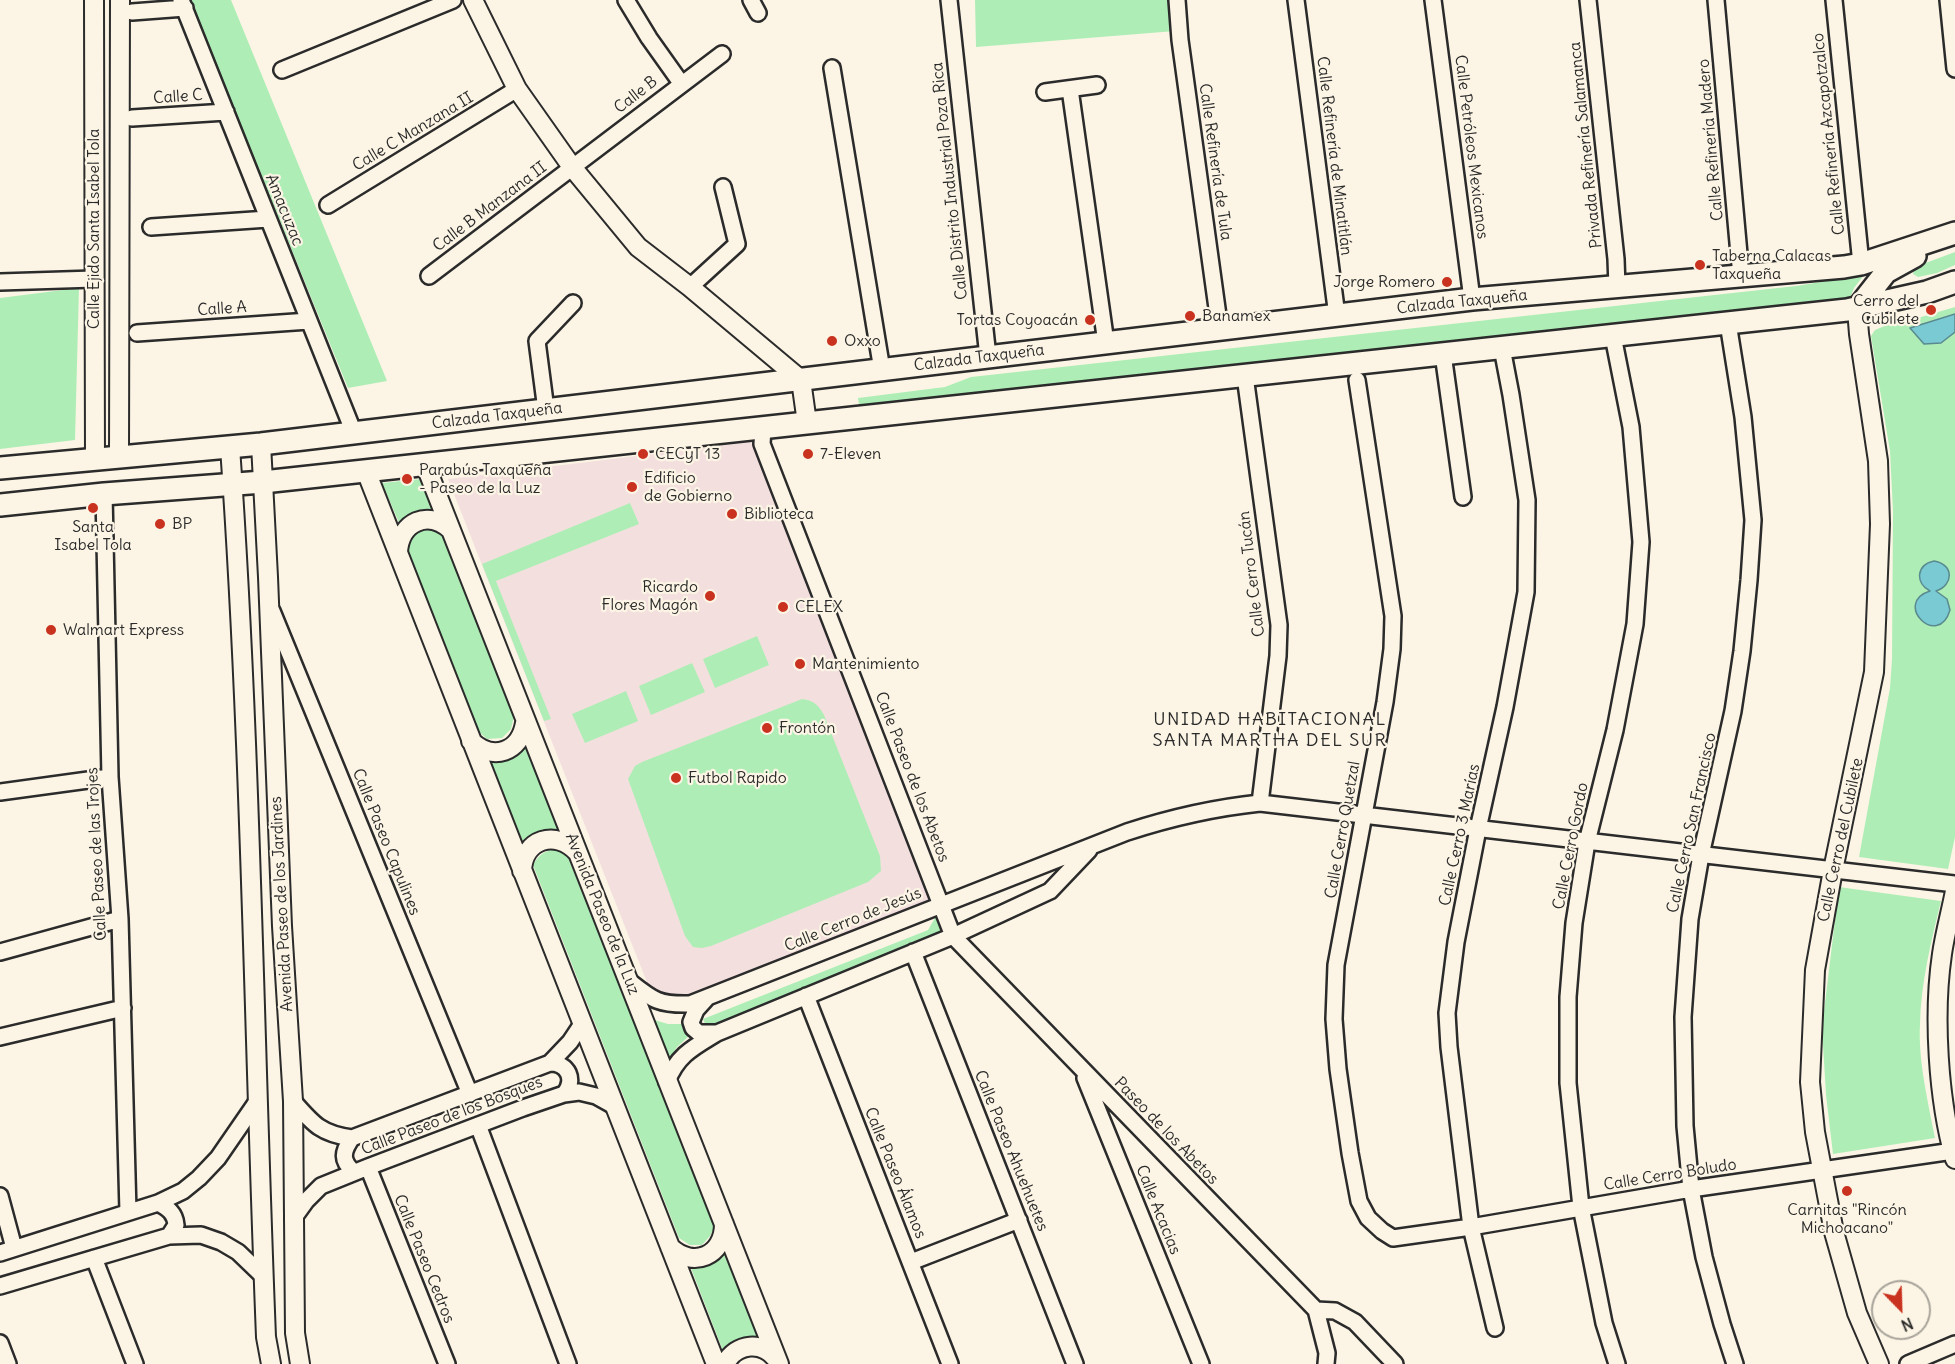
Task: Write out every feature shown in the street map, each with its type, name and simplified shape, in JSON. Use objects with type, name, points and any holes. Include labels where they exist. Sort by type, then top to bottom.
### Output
[{"type":"main road","name":"Calzada Taxqueña","points":[[0,468],[261,444],[1472,299],[1844,267],[1861,264],[1955,233]]},
{"type":"main road","points":[[1857,309],[1886,272],[1955,233]]},
{"type":"main road","points":[[0,506],[104,494],[263,482],[1857,309],[1927,292],[1955,282]]},
{"type":"street","name":"Calle Ejido Santa Isabel Tola","points":[[94,0],[95,459]]},
{"type":"street","points":[[282,70],[453,0]]},
{"type":"street","points":[[473,0],[517,89],[572,167],[638,247],[801,380],[807,423]]},
{"type":"street","points":[[626,0],[649,39],[681,83]]},
{"type":"street","name":"Calle Distrito Industrial Poza Rica","points":[[949,0],[988,357]]},
{"type":"street","name":"Calle Refinería de Tula","points":[[1177,0],[1180,40],[1220,330]]},
{"type":"street","name":"Calle Refinería de Minatitlán","points":[[1296,0],[1336,316]]},
{"type":"street","name":"Calle Petróleos Mexicanos","points":[[1433,0],[1472,299]]},
{"type":"street","name":"Privada Refinería Salamanca","points":[[1588,0],[1617,259],[1617,287]]},
{"type":"street","name":"Calle Refinería Madero","points":[[1716,0],[1741,276]]},
{"type":"street","name":"Calle Refinería Azcapotzalco","points":[[1834,0],[1861,264]]},
{"type":"street","points":[[1948,0],[1955,69]]},
{"type":"street","points":[[126,6],[183,4]]},
{"type":"street","name":"Amacuzac","points":[[183,4],[354,433]]},
{"type":"street","name":"Calle Ejido Santa Isabel Tola","points":[[118,457],[126,6]]},
{"type":"street","name":"Calle B","points":[[572,167],[722,54]]},
{"type":"street","points":[[832,68],[882,370]]},
{"type":"street","points":[[1045,92],[1097,85]]},
{"type":"street","name":"Calle C Manzana II","points":[[328,205],[517,89]]},
{"type":"street","points":[[1070,89],[1106,343]]},
{"type":"street","name":"Calle C","points":[[132,118],[226,112]]},
{"type":"street","name":"Calle B Manzana II","points":[[429,276],[572,167]]},
{"type":"street","points":[[690,288],[737,244],[723,187]]},
{"type":"street","points":[[151,227],[268,219]]},
{"type":"street","points":[[0,282],[94,279]]},
{"type":"street","points":[[546,410],[537,341],[573,303]]},
{"type":"street","name":"Calle Cerro del Cubilete","points":[[1857,309],[1878,461],[1880,524],[1874,672],[1815,970],[1810,1070],[1815,1132],[1833,1232],[1857,1313],[1879,1364]]},
{"type":"street","name":"Calle A","points":[[137,333],[309,321]]},
{"type":"street","name":"Calle Cerro San Francisco","points":[[1728,323],[1743,417],[1753,520],[1743,639],[1733,711],[1701,855],[1690,919],[1683,1017],[1685,1126],[1691,1189],[1704,1257],[1735,1364]]},
{"type":"street","name":"Calle Cerro Gordo","points":[[1613,336],[1631,427],[1641,542],[1635,624],[1615,730],[1587,842],[1574,923],[1568,997],[1568,1083],[1581,1208],[1604,1323],[1617,1364]]},
{"type":"street","name":"Calle Cerro 3 Marías","points":[[1496,1328],[1471,1227],[1449,1047],[1447,1013],[1456,942],[1505,707],[1526,592],[1527,500],[1502,348]]},
{"type":"street","points":[[1443,354],[1463,497]]},
{"type":"street","name":"Calle Cerro Tucán","points":[[1245,376],[1279,626],[1278,656],[1260,804]]},
{"type":"street","name":"Calle Cerro Quetzal","points":[[1357,380],[1393,616],[1392,649],[1385,702],[1336,965],[1334,1019],[1338,1069],[1359,1201],[1368,1218],[1393,1238]]},
{"type":"street","name":"Calle Paseo de los Abetos","points":[[763,428],[762,444],[953,936]]},
{"type":"street","name":"Avenida Paseo de los Jardines","points":[[261,444],[282,926],[293,1101],[295,1333],[300,1364]]},
{"type":"street","name":"Avenida Paseo de los Jardines","points":[[230,447],[239,578],[251,867],[266,1337],[271,1364]]},
{"type":"street","name":"Avenida Paseo de la Luz","points":[[425,464],[778,1363]]},
{"type":"street","points":[[366,471],[716,1364]]},
{"type":"street","name":"Calle Paseo de las Trojes","points":[[104,494],[110,777],[120,919],[128,1212]]},
{"type":"street","points":[[398,552],[400,537],[416,522],[432,519],[446,525],[451,530]]},
{"type":"street","points":[[239,578],[268,577]]},
{"type":"street","name":"Calle Paseo Capulines","points":[[269,604],[470,1094]]},
{"type":"street","points":[[471,741],[483,750],[505,751],[517,743],[525,723]]},
{"type":"street","points":[[0,792],[110,777]]},
{"type":"street","name":"Calle Cerro de Jesús","points":[[629,981],[651,998],[669,1005],[690,1004],[1127,832],[1169,818],[1219,807],[1260,804],[1955,884]]},
{"type":"street","points":[[522,871],[525,856],[534,845],[542,841],[549,839],[565,842],[577,852]]},
{"type":"street","name":"Calle Cerro de Jesús","points":[[667,1082],[683,1054],[717,1033],[953,936],[1050,891],[1093,846]]},
{"type":"street","points":[[251,867],[280,866]]},
{"type":"street","points":[[1954,1155],[1944,1101],[1936,1025],[1942,955],[1955,891]]},
{"type":"street","points":[[0,952],[120,919]]},
{"type":"street","points":[[252,926],[282,926]]},
{"type":"street","name":"Paseo de los Abetos","points":[[953,936],[1316,1310],[1327,1353],[1326,1364]]},
{"type":"street","name":"Calle Paseo Ahuehuetes","points":[[913,952],[1075,1364]]},
{"type":"street","name":"Calle Paseo Álamos","points":[[806,996],[950,1364]]},
{"type":"street","points":[[708,997],[696,1010],[692,1022],[693,1028],[699,1033],[717,1033]]},
{"type":"street","points":[[0,1037],[123,1008]]},
{"type":"street","name":"Calle Paseo de los Bosques","points":[[293,1101],[313,1124],[334,1136],[352,1138],[550,1063],[570,1042],[582,1024]]},
{"type":"street","name":"Calle Paseo de los Bosques","points":[[550,1063],[561,1065],[569,1072],[570,1084],[564,1094]]},
{"type":"street","name":"Calle Acacias","points":[[1081,1069],[1201,1364]]},
{"type":"street","name":"Calle Paseo de los Bosques","points":[[293,1219],[321,1186],[564,1094],[579,1092],[596,1096],[614,1106]]},
{"type":"street","points":[[0,1196],[7,1250],[158,1203],[183,1191],[199,1178],[218,1158],[258,1100]]},
{"type":"street","points":[[478,1125],[568,1364]]},
{"type":"street","name":"Calle Paseo de los Bosques","points":[[352,1138],[343,1156],[347,1166],[361,1170]]},
{"type":"street","name":"Calle Cerro Boludo","points":[[1393,1238],[1821,1169],[1954,1155]]},
{"type":"street","name":"Calle Paseo Cedros","points":[[361,1170],[447,1364]]},
{"type":"street","points":[[158,1203],[168,1208],[174,1215],[176,1225],[169,1236]]},
{"type":"street","points":[[911,1262],[1019,1220]]},
{"type":"street","points":[[670,1247],[682,1256],[690,1258],[706,1256],[718,1246],[724,1232],[724,1224]]},
{"type":"street","points":[[0,1286],[169,1236],[201,1235],[221,1242],[238,1252],[264,1277]]},
{"type":"street","points":[[94,1258],[135,1364]]},
{"type":"street","points":[[1316,1310],[1335,1311],[1354,1322],[1395,1364]]},
{"type":"street","points":[[0,1343],[9,1364]]},
{"type":"street","points":[[1908,1364],[1955,1344]]},
{"type":"street","points":[[724,1364],[734,1352],[747,1346],[768,1351],[778,1363]]},
{"type":"shaded area","points":[[751,442],[935,897],[690,999],[652,995],[448,479]]},
{"type":"green space","points":[[190,0],[231,0],[387,381],[348,388]]},
{"type":"green space","points":[[975,0],[1173,0],[1175,31],[976,47]]},
{"type":"green space","points":[[1955,252],[1955,265],[1937,273],[1918,277],[1913,274],[1915,267]]},
{"type":"green space","points":[[1864,275],[1854,288],[1849,301],[859,405],[858,398],[945,387],[971,377],[1796,286]]},
{"type":"green space","points":[[79,288],[75,440],[0,449],[0,298]]},
{"type":"green space","points":[[1955,307],[1955,837],[1948,869],[1859,857],[1890,688],[1892,659],[1893,511],[1890,451],[1871,336],[1875,330],[1887,325]]},
{"type":"green space","points":[[421,479],[434,512],[414,512],[407,516],[400,525],[382,483]]},
{"type":"green space","points":[[630,503],[639,524],[496,581],[551,719],[544,721],[482,564]]},
{"type":"green space","points":[[420,528],[434,530],[446,537],[514,716],[511,729],[502,738],[487,739],[478,731],[408,550],[412,536]]},
{"type":"green space","points":[[757,636],[769,665],[715,688],[703,659]]},
{"type":"green space","points":[[692,663],[705,692],[651,715],[639,686]]},
{"type":"green space","points":[[626,691],[638,721],[585,743],[572,714]]},
{"type":"green space","points":[[802,699],[815,704],[824,715],[880,856],[881,871],[868,882],[711,946],[693,947],[685,936],[628,779],[635,766],[642,762]]},
{"type":"green space","points":[[523,741],[559,833],[524,847],[488,755]]},
{"type":"green space","points":[[557,849],[566,852],[715,1225],[710,1236],[702,1245],[690,1245],[679,1238],[533,865],[542,854]]},
{"type":"green space","points":[[1839,887],[1941,901],[1924,977],[1920,1024],[1922,1066],[1935,1138],[1833,1154],[1826,1095],[1822,1028]]},
{"type":"green space","points":[[939,911],[949,930],[931,935],[707,1028],[703,1019],[928,930]]},
{"type":"green space","points":[[651,1019],[668,1024],[684,1024],[689,1036],[676,1048],[669,1064]]},
{"type":"green space","points":[[724,1249],[761,1342],[725,1356],[689,1263]]},
{"type":"water","points":[[1955,314],[1955,332],[1941,343],[1924,344],[1910,328]]},
{"type":"water","points":[[1934,561],[1945,566],[1949,575],[1946,584],[1936,591],[1947,599],[1950,610],[1944,621],[1936,626],[1928,625],[1921,620],[1916,613],[1915,605],[1919,597],[1930,591],[1922,584],[1921,570]]},
{"type":"place","name":"Taberna Calacas Taxqueña","points":[[1700,265]]},
{"type":"place","name":"Jorge Romero","points":[[1447,282]]},
{"type":"place","name":"Cerro del Cubilete","points":[[1931,310]]},
{"type":"place","name":"Banamex","points":[[1190,316]]},
{"type":"place","name":"Tortas Coyoacán","points":[[1090,320]]},
{"type":"place","name":"Oxxo","points":[[832,341]]},
{"type":"place","name":"CECyT 13","points":[[643,454]]},
{"type":"place","name":"7-Eleven","points":[[808,454]]},
{"type":"place","name":"Parabús Taxqueña - Paseo de la Luz","points":[[407,479]]},
{"type":"place","name":"Edificio de Gobierno","points":[[632,487]]},
{"type":"place","name":"Santa Isabel Tola","points":[[93,508]]},
{"type":"place","name":"Biblioteca","points":[[732,514]]},
{"type":"place","name":"BP","points":[[160,524]]},
{"type":"place","name":"Ricardo Flores Magón","points":[[710,596]]},
{"type":"place","name":"CELEX","points":[[783,607]]},
{"type":"place","name":"Walmart Express","points":[[51,630]]},
{"type":"place","name":"Mantenimiento","points":[[800,664]]},
{"type":"place","name":"Frontón","points":[[767,728]]},
{"type":"place","name":"Futbol Rapido","points":[[676,778]]},
{"type":"place","name":"Carnitas \"Rincón Michoacano\"","points":[[1847,1191]]},
{"type":"district","name":"UNIDAD HABITACIONAL SANTA MARTHA DEL SUR","points":[[1270,730]]}]
